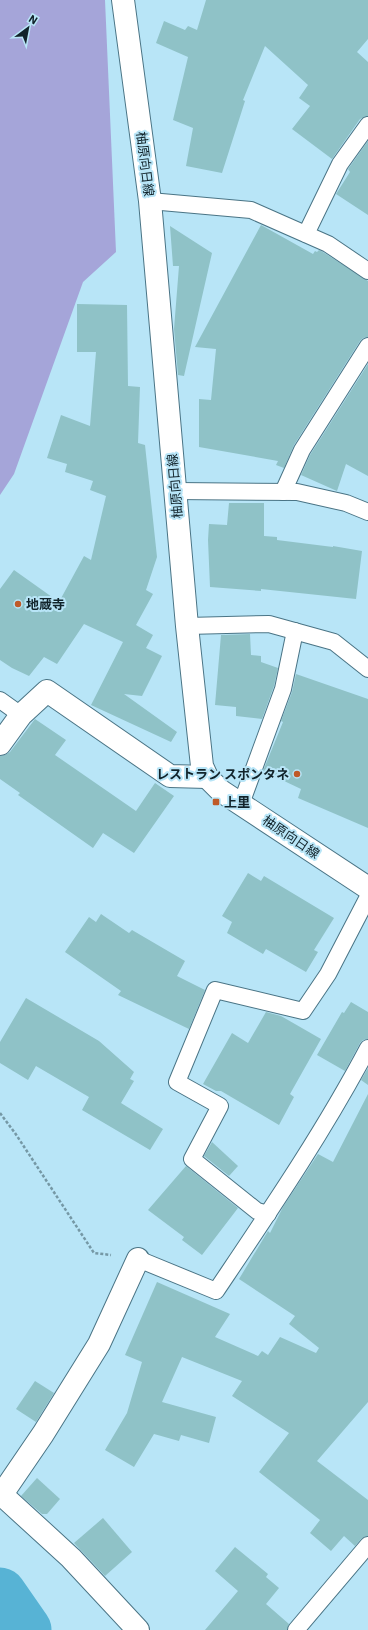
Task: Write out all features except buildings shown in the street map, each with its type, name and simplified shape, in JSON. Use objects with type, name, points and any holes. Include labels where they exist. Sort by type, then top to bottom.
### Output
[{"type":"main road","name":"柚原向日線","points":[[123,0],[150,201],[187,626],[202,766],[207,777],[221,791],[368,888]]},
{"type":"main road","points":[[0,744],[21,715],[47,691],[170,776],[207,777]]},
{"type":"main road","points":[[138,1259],[99,1344],[43,1434],[1,1495],[71,1558],[138,1630]]},
{"type":"lane","points":[[306,234],[340,164],[368,125]]},
{"type":"lane","points":[[150,201],[251,210],[328,244],[368,271]]},
{"type":"lane","points":[[284,492],[302,450],[368,346]]},
{"type":"lane","points":[[176,491],[297,492],[346,503],[368,512]]},
{"type":"lane","points":[[187,626],[269,624],[334,642],[368,669]]},
{"type":"lane","points":[[241,804],[283,689],[295,631]]},
{"type":"lane","points":[[0,700],[21,715]]},
{"type":"lane","points":[[268,1214],[257,1211],[192,1159],[220,1106],[177,1082],[215,990],[303,1011],[328,974],[368,897]]},
{"type":"lane","points":[[138,1259],[216,1291],[324,1128],[368,1048]]},
{"type":"lane","points":[[296,1630],[368,1545]]},
{"type":"path","points":[[0,1113],[15,1133],[94,1253],[138,1259]]},
{"type":"shaded area","points":[[0,0],[105,0],[116,252],[83,282],[14,474],[0,495]]},
{"type":"waterway","points":[[0,1594],[25,1630]]},
{"type":"place","name":"地蔵寺","points":[[18,604]]},
{"type":"place","name":"レストラン スポンタネ","points":[[297,774]]},
{"type":"place","name":"上里","points":[[216,802]]}]
